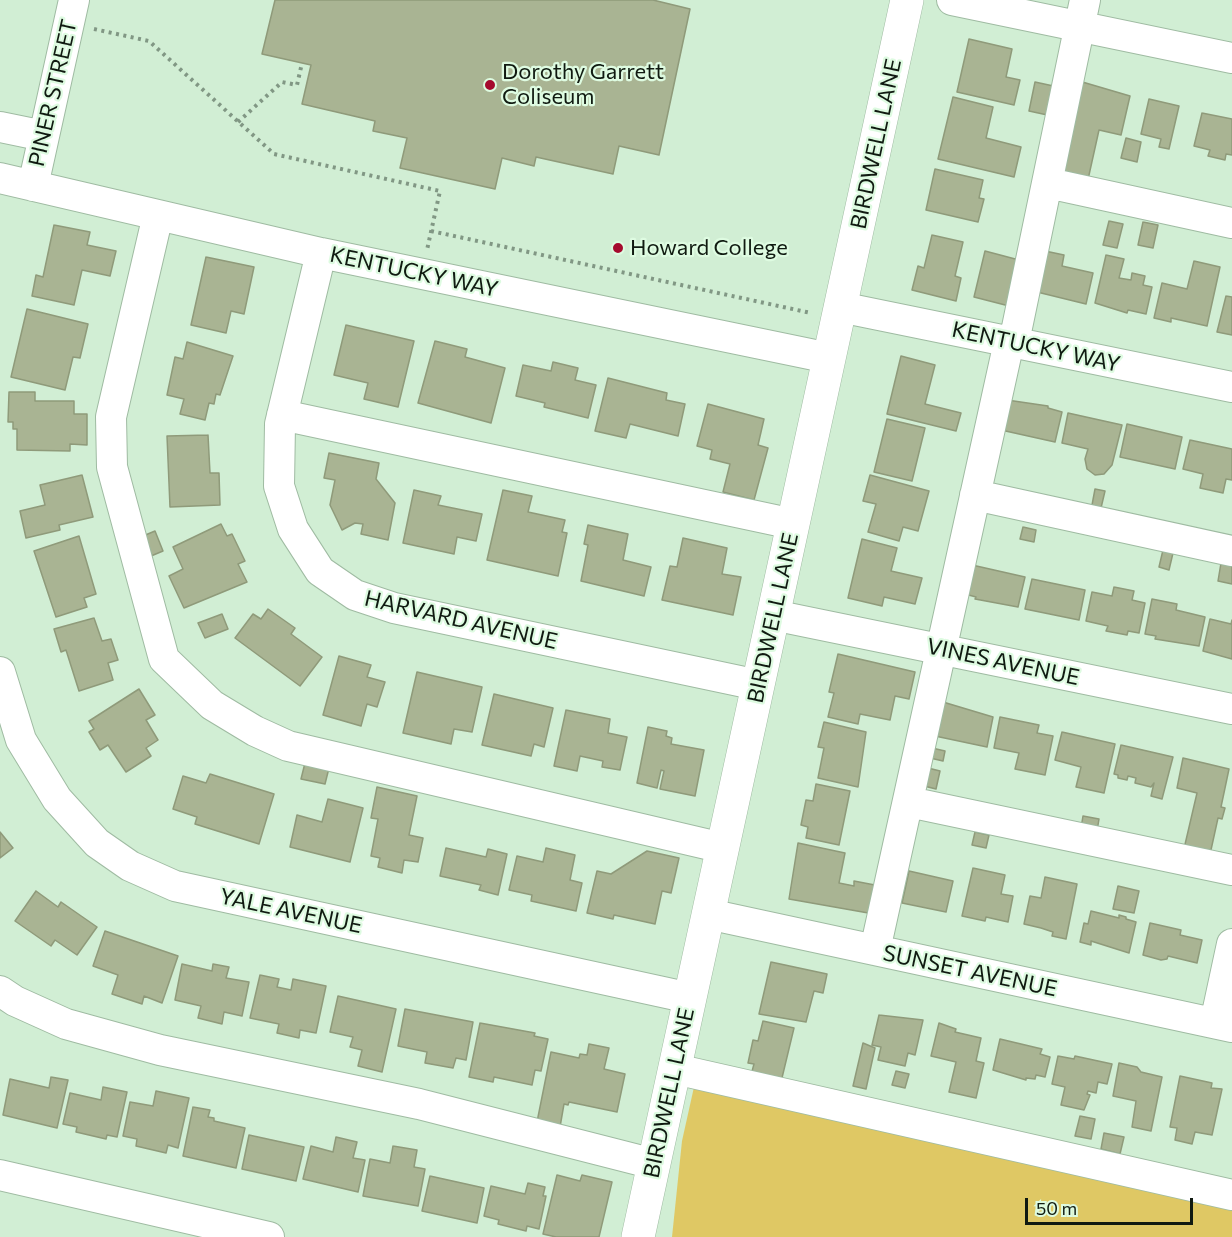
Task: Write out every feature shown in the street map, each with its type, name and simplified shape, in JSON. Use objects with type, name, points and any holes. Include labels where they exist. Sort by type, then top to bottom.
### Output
[{"type":"main road","name":"BIRDWELL LANE","points":[[638,1237],[907,0]]},
{"type":"street","points":[[952,0],[1082,13],[1232,58]]},
{"type":"street","name":"PINER STREET","points":[[33,186],[71,12]]},
{"type":"street","points":[[875,950],[943,650],[975,495],[1048,183],[1082,13]]},
{"type":"street","points":[[0,127],[44,136]]},
{"type":"street","name":"KENTUCKY WAY","points":[[0,178],[321,253],[829,358]]},
{"type":"street","points":[[1048,183],[1232,223]]},
{"type":"street","points":[[158,215],[111,417],[111,467],[164,659],[212,705],[255,731],[288,746],[723,848]]},
{"type":"street","name":"HARVARD AVENUE","points":[[321,253],[279,424],[279,486],[293,529],[320,571],[355,595],[394,608],[758,685]]},
{"type":"street","name":"KENTUCKY WAY","points":[[839,313],[1011,342],[1232,387]]},
{"type":"street","points":[[282,415],[793,524]]},
{"type":"street","points":[[975,495],[1232,551]]},
{"type":"street","name":"VINES AVENUE","points":[[773,615],[1232,708]]},
{"type":"street","name":"YALE AVENUE","points":[[0,672],[21,740],[57,799],[97,843],[130,866],[175,885],[690,998]]},
{"type":"street","points":[[909,802],[1232,870]]},
{"type":"street","name":"SUNSET AVENUE","points":[[708,914],[1223,1025]]},
{"type":"street","points":[[1223,1025],[1232,944]]},
{"type":"street","points":[[0,991],[15,1001],[66,1024],[160,1050],[419,1104],[654,1164]]},
{"type":"street","points":[[675,1069],[1232,1195]]},
{"type":"street","points":[[0,1175],[269,1237]]},
{"type":"path","points":[[71,12],[149,41],[274,154],[440,191],[431,231],[839,313]]},
{"type":"path","points":[[238,122],[282,82],[297,86],[302,63]]},
{"type":"shaded area","points":[[696,1078],[1232,1200],[1232,1237],[672,1237],[682,1141]]},
{"type":"building","name":"Dorothy Garrett Coliseum","points":[[275,0],[653,0],[690,9],[659,155],[619,146],[613,174],[536,157],[534,166],[502,158],[495,189],[400,168],[407,138],[373,131],[375,121],[302,104],[311,65],[262,54]]},
{"type":"building","points":[[969,39],[1012,49],[1006,77],[1020,80],[1014,105],[957,92]]},
{"type":"building","points":[[1079,81],[1130,96],[1121,135],[1099,130],[1087,184],[1057,177]]},
{"type":"building","points":[[1035,82],[1058,87],[1052,116],[1029,111]]},
{"type":"building","points":[[953,97],[993,107],[986,138],[1021,147],[1014,177],[938,159]]},
{"type":"building","points":[[1149,99],[1179,106],[1169,149],[1159,147],[1161,139],[1141,134]]},
{"type":"building","points":[[1202,113],[1232,119],[1232,155],[1226,154],[1225,160],[1208,156],[1210,150],[1194,146]]},
{"type":"building","points":[[1126,138],[1141,142],[1137,162],[1121,158]]},
{"type":"building","points":[[935,169],[983,180],[979,198],[984,199],[978,222],[926,210]]},
{"type":"building","points":[[1109,221],[1123,224],[1117,248],[1103,245]]},
{"type":"building","points":[[1143,222],[1158,225],[1153,248],[1138,245]]},
{"type":"building","points":[[54,225],[90,232],[87,245],[116,251],[110,276],[82,270],[74,305],[32,296],[36,275],[43,277]]},
{"type":"building","points":[[932,235],[963,242],[955,276],[961,278],[956,301],[912,290],[918,266],[924,268]]},
{"type":"building","points":[[985,251],[1019,260],[1013,307],[974,297]]},
{"type":"building","points":[[1045,251],[1064,255],[1062,266],[1093,273],[1086,304],[1037,292]]},
{"type":"building","points":[[1106,255],[1124,259],[1119,278],[1131,280],[1132,273],[1145,276],[1143,285],[1152,287],[1146,314],[1128,310],[1127,313],[1095,303]]},
{"type":"building","points":[[206,257],[254,267],[244,314],[231,311],[226,333],[191,325]]},
{"type":"building","points":[[1194,261],[1220,267],[1207,326],[1171,318],[1171,322],[1154,318],[1162,283],[1187,289]]},
{"type":"building","points":[[1226,296],[1232,297],[1232,335],[1217,332]]},
{"type":"building","points":[[27,309],[88,324],[80,358],[73,357],[65,390],[11,377]]},
{"type":"building","points":[[346,325],[414,341],[398,407],[364,399],[368,383],[334,375]]},
{"type":"building","points":[[435,341],[467,349],[465,357],[505,368],[491,423],[418,403]]},
{"type":"building","points":[[187,342],[233,356],[220,395],[216,394],[214,404],[209,403],[205,420],[180,414],[184,399],[167,395],[175,357],[183,359]]},
{"type":"building","points":[[901,356],[935,365],[925,404],[961,413],[956,431],[887,414]]},
{"type":"building","points":[[553,362],[578,368],[575,380],[596,385],[588,418],[544,407],[545,403],[516,396],[523,365],[551,371]]},
{"type":"building","points":[[608,378],[667,393],[666,400],[685,404],[678,436],[630,424],[626,438],[595,431]]},
{"type":"building","points":[[9,392],[35,392],[35,401],[74,401],[74,414],[87,414],[87,445],[70,444],[70,451],[17,450],[17,429],[13,429],[13,422],[8,422]]},
{"type":"building","points":[[1007,400],[1048,406],[1048,408],[1062,412],[1055,442],[1001,430]]},
{"type":"building","points":[[708,404],[764,419],[758,445],[768,448],[754,500],[723,492],[730,464],[710,459],[712,450],[697,446]]},
{"type":"building","points":[[1068,413],[1122,425],[1112,465],[1104,474],[1095,475],[1087,469],[1085,459],[1088,449],[1062,443]]},
{"type":"building","points":[[887,419],[925,428],[912,481],[874,472]]},
{"type":"building","points":[[1127,424],[1182,437],[1175,469],[1120,457]]},
{"type":"building","points":[[208,435],[210,473],[219,473],[220,505],[170,507],[167,436]]},
{"type":"building","points":[[1190,440],[1232,449],[1232,480],[1226,479],[1223,493],[1200,488],[1203,474],[1183,469]]},
{"type":"building","points":[[329,453],[379,463],[376,479],[395,503],[388,540],[361,534],[363,524],[355,523],[342,530],[330,505],[335,480],[324,478]]},
{"type":"building","points":[[82,475],[93,517],[59,525],[60,530],[26,538],[20,511],[45,505],[40,485]]},
{"type":"building","points":[[870,475],[929,491],[918,531],[903,527],[899,541],[868,532],[876,504],[863,501]]},
{"type":"building","points":[[1095,489],[1105,491],[1101,508],[1092,505]]},
{"type":"building","points":[[414,490],[441,496],[438,505],[482,514],[476,541],[457,537],[454,554],[403,543]]},
{"type":"building","points":[[503,490],[532,496],[528,512],[565,520],[562,532],[567,533],[558,576],[487,560]]},
{"type":"building","points":[[221,524],[227,536],[232,534],[245,561],[238,564],[247,582],[184,608],[169,576],[183,569],[173,547]]},
{"type":"building","points":[[588,525],[628,534],[623,560],[651,567],[644,596],[581,581],[588,545],[584,544]]},
{"type":"building","points":[[1023,527],[1036,530],[1034,542],[1020,539]]},
{"type":"building","points":[[155,531],[163,551],[151,556],[143,536]]},
{"type":"building","points":[[79,536],[96,594],[84,598],[87,607],[56,617],[34,551]]},
{"type":"building","points":[[683,538],[727,548],[722,574],[741,577],[733,615],[662,600],[670,566],[677,567]]},
{"type":"building","points":[[862,539],[897,548],[891,571],[922,578],[915,604],[884,597],[882,606],[848,598]]},
{"type":"building","points":[[1163,550],[1173,553],[1169,570],[1159,567]]},
{"type":"building","points":[[1221,563],[1232,566],[1232,584],[1218,581]]},
{"type":"building","points":[[972,565],[1025,577],[1018,607],[975,599],[976,597],[965,594]]},
{"type":"building","points":[[1032,579],[1085,590],[1079,620],[1025,609]]},
{"type":"building","points":[[1114,587],[1134,591],[1132,600],[1145,603],[1139,633],[1128,631],[1127,635],[1106,631],[1108,626],[1086,621],[1092,592],[1112,596]]},
{"type":"building","points":[[1152,599],[1177,604],[1176,610],[1205,617],[1199,646],[1155,639],[1156,636],[1145,634]]},
{"type":"building","points":[[268,609],[295,628],[291,634],[322,657],[300,686],[235,638],[253,614],[261,619]]},
{"type":"building","points":[[222,614],[228,629],[205,638],[198,623]]},
{"type":"building","points":[[94,618],[102,641],[111,639],[118,660],[108,663],[113,680],[79,691],[66,650],[61,652],[54,629]]},
{"type":"building","points":[[1210,619],[1231,624],[1232,620],[1232,659],[1203,651]]},
{"type":"building","points":[[838,654],[915,672],[909,699],[895,696],[890,720],[860,714],[858,724],[828,717],[834,693],[829,692]]},
{"type":"building","points":[[339,656],[371,665],[367,677],[385,682],[377,707],[367,704],[361,726],[323,715]]},
{"type":"building","points":[[417,672],[482,687],[472,732],[454,729],[451,744],[403,733]]},
{"type":"building","points":[[139,689],[155,715],[146,720],[158,740],[146,748],[151,756],[126,772],[108,745],[100,750],[89,732],[94,729],[89,721]]},
{"type":"building","points":[[494,694],[553,708],[544,747],[534,744],[531,756],[482,745]]},
{"type":"building","points":[[943,702],[993,717],[987,747],[935,736]]},
{"type":"building","points":[[566,710],[610,719],[608,733],[627,737],[620,770],[602,767],[603,761],[580,756],[577,771],[554,766]]},
{"type":"building","points":[[1000,717],[1039,725],[1037,733],[1053,736],[1045,775],[1015,769],[1019,753],[994,748]]},
{"type":"building","points":[[824,722],[866,732],[858,787],[818,778],[824,748],[818,747]]},
{"type":"building","points":[[648,727],[667,731],[666,736],[672,738],[671,744],[704,750],[695,796],[660,789],[664,771],[661,770],[657,788],[637,783]]},
{"type":"building","points":[[1062,732],[1115,744],[1104,793],[1076,787],[1081,767],[1055,760]]},
{"type":"building","points":[[1121,745],[1173,757],[1162,799],[1151,796],[1154,783],[1151,787],[1135,783],[1136,778],[1128,776],[1127,780],[1118,778],[1118,775],[1114,774]]},
{"type":"building","points":[[932,748],[945,751],[943,761],[930,758]]},
{"type":"building","points":[[1183,758],[1229,769],[1221,807],[1225,808],[1222,819],[1218,818],[1209,859],[1183,853],[1197,793],[1177,788]]},
{"type":"building","points":[[305,763],[329,768],[325,784],[301,779]]},
{"type":"building","points":[[928,768],[940,771],[936,789],[924,786]]},
{"type":"building","points":[[210,774],[274,794],[259,844],[195,824],[197,817],[173,809],[183,776],[206,783]]},
{"type":"building","points":[[816,784],[850,791],[839,845],[806,838],[808,827],[801,825],[806,800],[813,801]]},
{"type":"building","points":[[377,787],[417,796],[409,835],[423,838],[418,862],[404,860],[402,873],[378,867],[380,858],[371,856],[378,819],[371,818]]},
{"type":"building","points":[[328,799],[363,808],[350,862],[290,847],[297,815],[322,822]]},
{"type":"building","points":[[1083,816],[1099,819],[1097,831],[1081,828]]},
{"type":"building","points":[[0,832],[13,848],[0,858]]},
{"type":"building","points":[[975,832],[989,835],[986,848],[972,845]]},
{"type":"building","points":[[798,843],[845,853],[839,883],[854,886],[854,881],[880,886],[874,914],[789,899]]},
{"type":"building","points":[[446,848],[486,857],[488,849],[507,854],[498,895],[479,890],[481,885],[440,876]]},
{"type":"building","points":[[546,848],[575,855],[570,880],[582,883],[576,911],[531,901],[532,895],[509,890],[517,856],[543,862]]},
{"type":"building","points":[[647,851],[679,858],[671,893],[662,891],[655,924],[614,915],[613,919],[587,913],[597,871],[611,874]]},
{"type":"building","points":[[973,868],[1005,875],[1001,894],[1013,896],[1008,922],[986,917],[985,921],[962,916]]},
{"type":"building","points":[[909,871],[953,881],[946,912],[902,903]]},
{"type":"building","points":[[1045,877],[1077,884],[1066,939],[1052,936],[1053,932],[1024,924],[1030,896],[1041,898]]},
{"type":"building","points":[[1118,886],[1139,891],[1134,913],[1113,909]]},
{"type":"building","points":[[36,891],[58,907],[61,902],[97,927],[77,955],[55,940],[51,946],[15,921]]},
{"type":"building","points":[[1091,911],[1119,918],[1119,915],[1136,922],[1129,953],[1091,941],[1091,945],[1080,942],[1084,923],[1088,924]]},
{"type":"building","points":[[1150,923],[1181,930],[1180,935],[1202,940],[1197,963],[1168,956],[1167,959],[1161,960],[1143,955]]},
{"type":"building","points":[[105,931],[178,956],[162,1003],[144,996],[142,1004],[112,994],[118,975],[93,966]]},
{"type":"building","points":[[771,962],[827,974],[823,993],[814,991],[806,1022],[759,1014]]},
{"type":"building","points":[[182,964],[212,971],[213,964],[229,967],[226,978],[249,982],[242,1016],[224,1012],[222,1024],[198,1018],[201,1006],[175,1000]]},
{"type":"building","points":[[260,975],[279,979],[277,987],[291,990],[293,979],[326,986],[316,1033],[300,1030],[299,1038],[277,1033],[279,1024],[250,1018]]},
{"type":"building","points":[[338,996],[396,1009],[382,1072],[358,1066],[362,1050],[350,1047],[353,1037],[330,1032]]},
{"type":"building","points":[[405,1009],[473,1022],[466,1060],[456,1058],[453,1068],[425,1063],[427,1052],[398,1046]]},
{"type":"building","points":[[879,1015],[923,1020],[915,1055],[908,1053],[905,1066],[878,1060],[881,1047],[872,1045]]},
{"type":"building","points":[[763,1021],[794,1028],[781,1082],[751,1075],[754,1064],[748,1063],[753,1040],[758,1041]]},
{"type":"building","points":[[480,1023],[535,1033],[534,1036],[548,1039],[541,1071],[535,1070],[532,1085],[494,1077],[493,1082],[469,1077]]},
{"type":"building","points":[[939,1023],[956,1029],[955,1032],[981,1038],[976,1061],[984,1063],[976,1098],[949,1092],[956,1062],[931,1056]]},
{"type":"building","points":[[1000,1039],[1042,1049],[1040,1054],[1050,1057],[1045,1077],[1036,1075],[1035,1079],[1026,1078],[1026,1080],[993,1070]]},
{"type":"building","points":[[863,1043],[875,1048],[866,1089],[853,1086]]},
{"type":"building","points":[[589,1044],[609,1048],[604,1069],[625,1074],[617,1112],[569,1102],[568,1105],[564,1104],[560,1127],[537,1122],[551,1052],[579,1058],[580,1054],[587,1055]]},
{"type":"building","points":[[1058,1056],[1074,1059],[1075,1056],[1112,1064],[1107,1084],[1098,1082],[1096,1093],[1088,1091],[1087,1094],[1090,1095],[1084,1110],[1061,1105],[1065,1087],[1052,1084]]},
{"type":"building","points":[[1119,1063],[1162,1077],[1151,1131],[1132,1127],[1136,1101],[1113,1096]]},
{"type":"building","points":[[896,1071],[909,1074],[905,1088],[892,1085]]},
{"type":"building","points":[[1180,1076],[1212,1083],[1211,1088],[1222,1089],[1212,1135],[1195,1132],[1192,1144],[1175,1140],[1177,1128],[1170,1127]]},
{"type":"building","points":[[51,1077],[68,1080],[57,1128],[3,1115],[10,1079],[49,1088]]},
{"type":"building","points":[[103,1087],[127,1092],[117,1137],[107,1135],[106,1139],[76,1132],[77,1127],[63,1124],[70,1093],[101,1100]]},
{"type":"building","points":[[156,1091],[189,1098],[178,1148],[168,1145],[166,1153],[136,1146],[137,1139],[123,1136],[130,1102],[153,1106]]},
{"type":"building","points":[[193,1107],[210,1110],[208,1117],[214,1118],[214,1121],[245,1128],[236,1168],[183,1156]]},
{"type":"building","points":[[1080,1116],[1095,1119],[1091,1139],[1075,1136]]},
{"type":"building","points":[[1104,1133],[1124,1137],[1120,1154],[1101,1149]]},
{"type":"building","points":[[249,1135],[304,1147],[296,1181],[242,1169]]},
{"type":"building","points":[[336,1137],[357,1142],[353,1158],[365,1160],[358,1192],[303,1179],[311,1146],[333,1152]]},
{"type":"building","points":[[393,1146],[417,1150],[414,1167],[425,1169],[418,1206],[363,1196],[370,1159],[390,1163]]},
{"type":"building","points":[[557,1175],[580,1181],[582,1175],[612,1182],[599,1237],[556,1237],[543,1234]]},
{"type":"building","points":[[430,1176],[484,1188],[477,1223],[422,1211]]},
{"type":"building","points":[[528,1183],[545,1187],[543,1196],[546,1196],[539,1229],[527,1226],[526,1231],[498,1224],[499,1220],[484,1216],[491,1186],[525,1194]]},
{"type":"place","name":"Dorothy Garrett Coliseum","points":[[490,85]]},
{"type":"place","name":"Howard College","points":[[618,248]]}]
